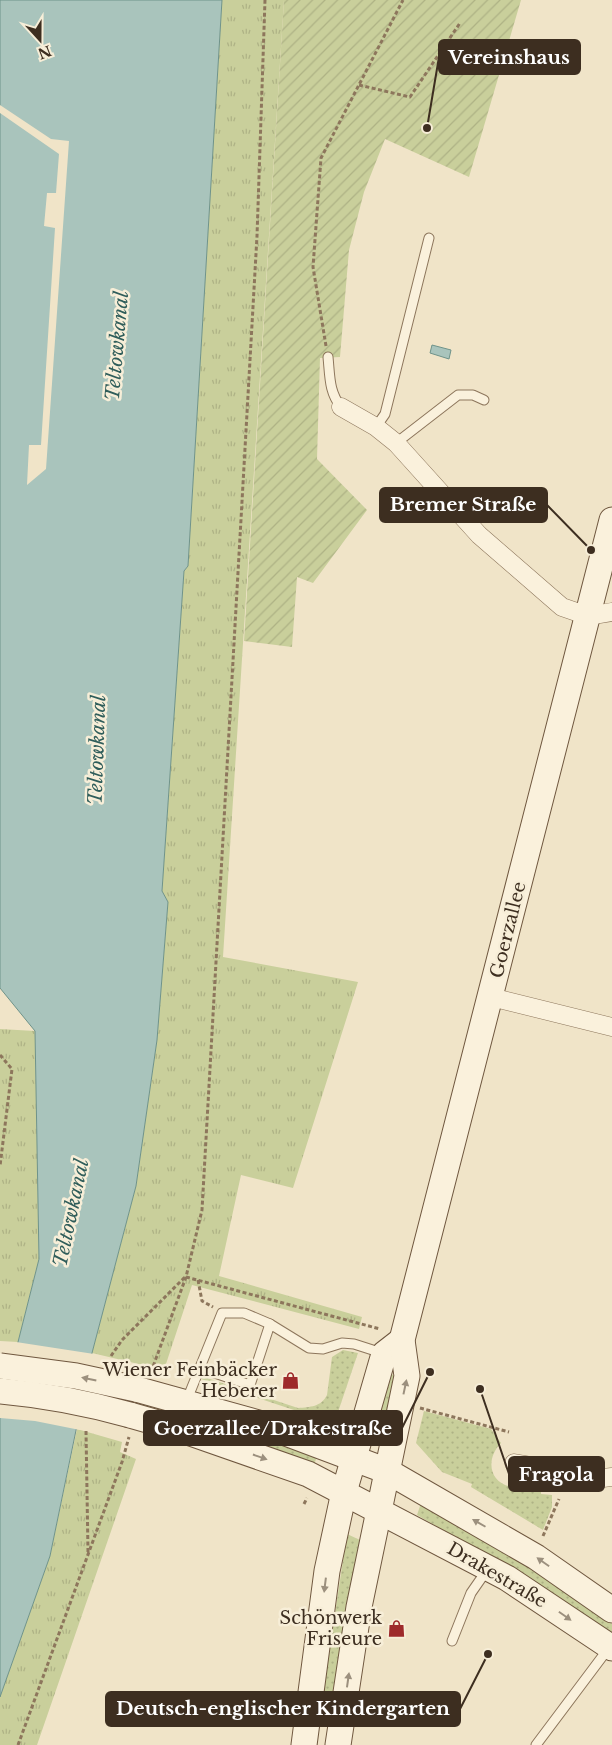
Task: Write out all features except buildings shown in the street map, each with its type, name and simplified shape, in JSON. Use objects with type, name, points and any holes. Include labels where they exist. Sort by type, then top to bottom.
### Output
[{"type":"main road","name":"Goerzallee","points":[[304,1745],[327,1571],[344,1492],[491,997],[612,520]]},
{"type":"main road","name":"Goerzallee","points":[[338,1745],[359,1607],[407,1376],[389,1341]]},
{"type":"main road","name":"Drakestraße","points":[[0,1366],[76,1376],[144,1381],[186,1402],[262,1424],[387,1471],[536,1557],[612,1610]]},
{"type":"main road","name":"Drakestraße","points":[[0,1391],[74,1401],[130,1425],[188,1432],[308,1474],[488,1568],[560,1612],[611,1647]]},
{"type":"street","points":[[341,407],[376,427],[396,443],[479,535],[562,607],[588,616],[612,612]]},
{"type":"street","points":[[491,997],[612,1027]]},
{"type":"street","points":[[514,1463],[603,1478],[612,1477]]},
{"type":"lane","points":[[376,427],[385,414],[429,238]]},
{"type":"lane","points":[[328,357],[330,384],[334,398],[341,407]]},
{"type":"lane","points":[[396,443],[458,395],[473,395],[484,400]]},
{"type":"lane","points":[[186,1402],[222,1313],[244,1313],[270,1324],[309,1348],[323,1350],[342,1343],[354,1344],[389,1341]]},
{"type":"lane","points":[[200,1368],[250,1385],[270,1324]]},
{"type":"lane","points":[[452,1641],[471,1593],[488,1568]]},
{"type":"lane","points":[[536,1745],[611,1647]]},
{"type":"lane","points":[[309,1713],[343,1716]]},
{"type":"path","points":[[144,1381],[186,1277],[202,1210],[256,245],[265,0]]},
{"type":"path","points":[[328,357],[314,267],[322,158],[403,0]]},
{"type":"path","points":[[359,85],[410,97],[460,23]]},
{"type":"path","points":[[0,1055],[12,1069],[0,1166]]},
{"type":"path","points":[[186,1277],[389,1341]]},
{"type":"path","points":[[111,1356],[122,1340],[186,1277]]},
{"type":"path","points":[[198,1280],[202,1301],[222,1313]]},
{"type":"path","points":[[419,1407],[509,1432]]},
{"type":"path","points":[[18,1745],[88,1555],[130,1425]]},
{"type":"path","points":[[86,1431],[88,1555]]},
{"type":"path","points":[[304,1504],[307,1498]]},
{"type":"path","points":[[543,1536],[559,1499]]},
{"type":"green space","points":[[222,0],[284,0],[223,957],[358,982],[293,1188],[241,1175],[219,1276],[362,1317],[359,1329],[192,1285],[164,1370],[92,1353],[136,1186],[157,1040],[168,902],[162,891],[184,571],[188,566]]},
{"type":"green space","points":[[284,0],[521,0],[469,177],[385,139],[364,192],[349,250],[340,357],[320,358],[317,459],[367,510],[313,583],[297,577],[292,647],[244,641]]},
{"type":"green space","points":[[0,1029],[35,1031],[39,1259],[18,1342],[0,1341]]},
{"type":"green space","points":[[343,1350],[358,1353],[337,1415],[324,1420],[201,1379],[204,1377],[298,1408],[311,1407],[325,1399],[332,1357]]},
{"type":"green space","points":[[390,1374],[397,1376],[383,1432],[373,1429]]},
{"type":"green space","points":[[136,1398],[182,1410],[317,1456],[314,1465],[224,1431],[134,1404]]},
{"type":"green space","points":[[424,1411],[491,1429],[501,1443],[496,1449],[491,1463],[494,1476],[505,1485],[516,1488],[541,1488],[541,1494],[552,1495],[552,1507],[543,1530],[471,1487],[472,1484],[442,1472],[416,1443]]},
{"type":"green space","points":[[77,1429],[122,1442],[120,1452],[136,1459],[37,1745],[0,1745],[0,1697],[50,1556]]},
{"type":"green space","points":[[421,1503],[527,1565],[612,1624],[612,1636],[417,1515]]},
{"type":"green space","points":[[347,1534],[360,1540],[330,1707],[321,1706]]},
{"type":"water","name":"Teltowkanal","points":[[0,0],[222,0],[188,566],[184,571],[162,891],[168,902],[157,1040],[136,1186],[92,1353],[50,1556],[0,1697],[0,1396],[18,1342],[39,1259],[35,1031],[0,988]]},
{"type":"water","points":[[432,345],[451,350],[449,359],[430,353]]},
{"type":"pier","points":[[0,105],[51,139],[69,141],[46,469],[27,485],[29,445],[41,445],[55,228],[44,226],[47,193],[56,193],[59,154],[0,113]]},
{"type":"pier","points":[[16,1342],[94,1354],[80,1430],[35,1421],[0,1418],[0,1389]]},
{"type":"place","name":"Vereinshaus","points":[[427,128]]},
{"type":"place","name":"Bremer Straße","points":[[591,550]]},
{"type":"place","name":"Goerzallee/Drakestraße","points":[[430,1372]]},
{"type":"place","name":"Wiener Feinbäcker Heberer","points":[[291,1380]]},
{"type":"place","name":"Fragola","points":[[480,1389]]},
{"type":"place","name":"Schönwerk Friseure","points":[[396,1628]]},
{"type":"place","name":"Deutsch-englischer Kindergarten","points":[[488,1654]]}]
